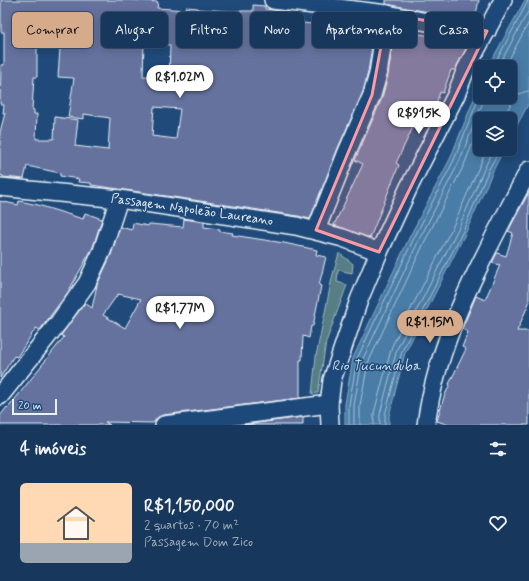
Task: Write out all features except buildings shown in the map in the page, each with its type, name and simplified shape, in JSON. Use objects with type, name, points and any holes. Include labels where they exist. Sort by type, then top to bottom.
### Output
[{"type":"street","points":[[273,0],[379,9],[438,24],[487,31]]},
{"type":"street","points":[[330,425],[329,404],[335,373],[360,300],[379,252],[409,187],[456,95],[466,69],[503,0]]},
{"type":"street","points":[[316,230],[344,158],[372,95],[378,74],[379,9]]},
{"type":"street","points":[[426,425],[430,399],[440,360],[454,322],[475,274],[529,170]]},
{"type":"street","name":"Passagem Napoleão Laureano","points":[[0,187],[119,199],[289,225],[316,230],[343,238],[379,252]]},
{"type":"street","points":[[0,396],[59,322],[86,283],[102,251],[119,199]]},
{"type":"street","points":[[164,425],[329,404]]},
{"type":"highlighted area","points":[[387,14],[487,31],[379,252],[316,230],[372,95]]},
{"type":"green space","points":[[339,253],[353,264],[352,273],[338,270],[337,282],[347,285],[326,342],[318,393],[312,394],[316,356],[332,278]]},
{"type":"water","name":"Rio Tucunduba","points":[[525,0],[529,0],[529,103],[517,125],[517,112],[473,112],[473,156],[500,156],[466,232],[405,353],[389,416],[389,425],[345,425],[345,404],[353,358],[410,236],[450,159],[473,102],[473,104],[517,104],[517,60],[492,60]]}]
